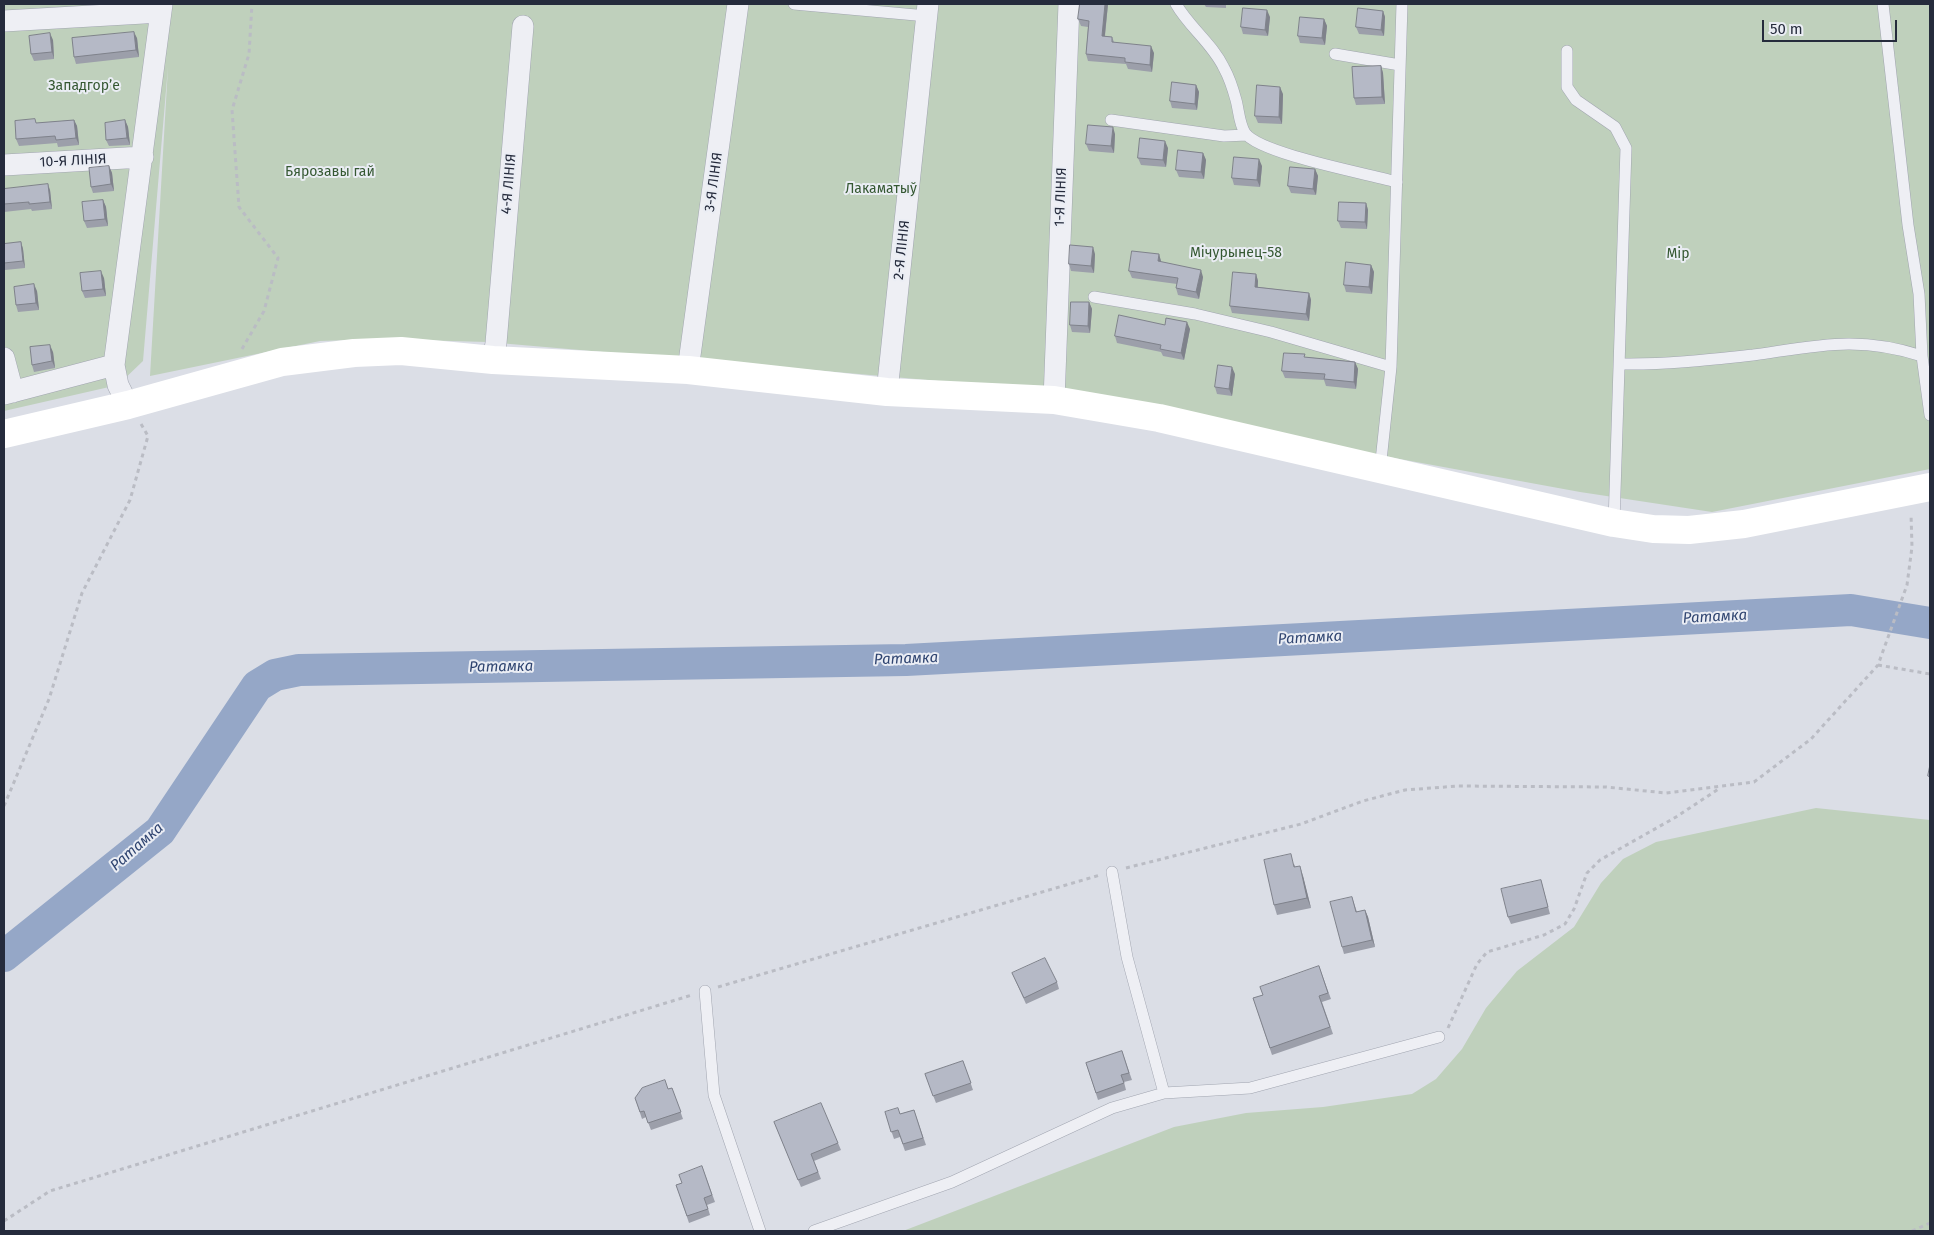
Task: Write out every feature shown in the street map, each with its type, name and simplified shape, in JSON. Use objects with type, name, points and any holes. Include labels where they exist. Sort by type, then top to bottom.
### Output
[{"type":"street","name":"3-Я ЛІНІЯ","points":[[690,365],[738,4]]},
{"type":"street","name":"1-Я ЛІНІЯ","points":[[1053,395],[1069,4]]},
{"type":"street","points":[[4,21],[161,8],[143,157],[114,365],[118,385],[128,405]]},
{"type":"street","name":"2-Я ЛІНІЯ","points":[[888,384],[928,10]]},
{"type":"street","name":"4-Я ЛІНІЯ","points":[[494,352],[523,26]]},
{"type":"street","name":"10-Я ЛІНІЯ","points":[[4,165],[143,157]]},
{"type":"street","points":[[4,434],[128,405],[282,362],[354,353],[401,351],[494,352],[690,365],[888,384],[1053,395],[1614,523],[1653,529],[1689,530],[1744,524],[1919,490]]},
{"type":"street","points":[[4,358],[9,393],[114,365]]},
{"type":"lane","points":[[794,4],[928,10]]},
{"type":"lane","points":[[1176,4],[1188,22],[1209,42],[1224,68],[1236,100],[1240,124],[1247,135],[1270,149],[1397,182]]},
{"type":"lane","points":[[1380,470],[1391,367],[1402,4]]},
{"type":"lane","points":[[1883,4],[1908,225],[1919,294],[1922,356],[1930,415]]},
{"type":"lane","points":[[1567,51],[1567,88],[1576,100],[1615,127],[1626,148],[1614,523]]},
{"type":"lane","points":[[1335,54],[1400,65]]},
{"type":"lane","points":[[1111,120],[1224,136],[1247,135]]},
{"type":"lane","points":[[1094,297],[1195,314],[1271,332],[1391,367]]},
{"type":"lane","points":[[1619,364],[1660,365],[1849,343],[1870,343],[1896,347],[1922,356]]},
{"type":"lane","points":[[1112,872],[1127,957],[1164,1093]]},
{"type":"lane","points":[[705,991],[714,1095],[760,1231]]},
{"type":"lane","points":[[814,1231],[952,1182],[1112,1108],[1164,1093],[1250,1088],[1439,1037]]},
{"type":"path","points":[[225,378],[264,311],[278,258],[239,206],[232,110],[249,54],[252,4]]},
{"type":"path","points":[[4,806],[49,699],[82,593],[130,500],[148,436],[128,405]]},
{"type":"path","points":[[4,1221],[50,1190],[705,991],[1112,872],[1300,824],[1363,801],[1405,790],[1458,786],[1606,787],[1666,793],[1754,782],[1811,739],[1878,665],[1907,585],[1912,547],[1911,514],[1919,490]]},
{"type":"path","points":[[1878,665],[1930,674]]},
{"type":"path","points":[[1439,1037],[1448,1028],[1476,964],[1487,952],[1544,935],[1564,924],[1574,908],[1587,874],[1600,860],[1676,817],[1721,787]]},
{"type":"path","points":[[1912,1231],[1930,1223]]},
{"type":"green space","points":[[4,4],[1930,4],[1930,469],[1712,512],[1580,492],[1367,453],[1052,391],[882,376],[487,342],[381,339],[320,341],[150,376],[168,67],[143,361],[118,385],[4,411]]},
{"type":"green space","points":[[1816,808],[1930,820],[1930,1231],[903,1231],[1174,1127],[1246,1113],[1323,1107],[1412,1094],[1436,1079],[1462,1049],[1486,1008],[1517,971],[1574,927],[1601,883],[1623,859],[1656,842]]},
{"type":"building","points":[[1080,4],[1105,4],[1102,36],[1112,37],[1112,42],[1151,46],[1150,65],[1125,62],[1125,58],[1086,54],[1089,21],[1078,19]]},
{"type":"building","points":[[1243,8],[1267,10],[1265,30],[1241,27]]},
{"type":"building","points":[[1358,8],[1383,11],[1381,30],[1356,27]]},
{"type":"building","points":[[1300,17],[1324,19],[1322,38],[1298,36]]},
{"type":"building","points":[[134,32],[136,50],[74,57],[72,38]]},
{"type":"building","points":[[50,33],[52,52],[31,54],[29,36]]},
{"type":"building","points":[[1381,66],[1382,97],[1354,98],[1352,67]]},
{"type":"building","points":[[1172,82],[1196,85],[1195,104],[1170,101]]},
{"type":"building","points":[[1257,85],[1280,87],[1279,117],[1255,116]]},
{"type":"building","points":[[35,119],[36,123],[74,120],[76,138],[56,140],[55,136],[16,139],[15,121]]},
{"type":"building","points":[[125,120],[127,138],[106,140],[105,123]]},
{"type":"building","points":[[1088,125],[1113,127],[1111,146],[1086,144]]},
{"type":"building","points":[[1140,138],[1165,141],[1163,160],[1138,158]]},
{"type":"building","points":[[1178,150],[1203,153],[1201,172],[1176,170]]},
{"type":"building","points":[[1234,157],[1259,159],[1257,180],[1232,178]]},
{"type":"building","points":[[109,166],[111,184],[91,187],[89,168]]},
{"type":"building","points":[[1290,167],[1315,169],[1313,189],[1288,186]]},
{"type":"building","points":[[48,184],[50,202],[4,204],[4,189]]},
{"type":"building","points":[[103,200],[105,219],[84,221],[82,202]]},
{"type":"building","points":[[1339,202],[1366,203],[1365,222],[1338,221]]},
{"type":"building","points":[[21,242],[23,261],[4,263],[4,244]]},
{"type":"building","points":[[1070,245],[1093,247],[1091,266],[1069,264]]},
{"type":"building","points":[[1132,251],[1159,254],[1158,261],[1201,270],[1196,292],[1176,288],[1178,278],[1129,271]]},
{"type":"building","points":[[1346,262],[1371,265],[1369,287],[1344,285]]},
{"type":"building","points":[[101,271],[103,289],[82,291],[80,273]]},
{"type":"building","points":[[1233,272],[1256,274],[1255,287],[1309,293],[1306,314],[1230,306]]},
{"type":"building","points":[[34,284],[36,303],[16,305],[14,287]]},
{"type":"building","points":[[1071,302],[1089,302],[1088,326],[1070,325]]},
{"type":"building","points":[[1119,315],[1165,325],[1166,318],[1187,322],[1181,353],[1160,349],[1161,345],[1115,336]]},
{"type":"building","points":[[50,345],[52,361],[32,365],[30,347]]},
{"type":"building","points":[[1284,353],[1305,354],[1304,357],[1355,362],[1354,382],[1324,379],[1325,374],[1282,371]]},
{"type":"building","points":[[1218,365],[1232,367],[1229,389],[1215,387]]},
{"type":"building","points":[[1291,854],[1294,867],[1300,866],[1307,898],[1274,905],[1264,860]]},
{"type":"building","points":[[1541,880],[1548,907],[1508,917],[1501,889]]},
{"type":"building","points":[[1352,897],[1356,912],[1365,910],[1372,940],[1342,947],[1330,902]]},
{"type":"building","points":[[1045,958],[1057,982],[1024,998],[1012,973]]},
{"type":"building","points":[[1319,966],[1328,993],[1319,996],[1330,1027],[1270,1048],[1253,998],[1263,995],[1260,987]]},
{"type":"building","points":[[1122,1051],[1129,1073],[1121,1075],[1124,1083],[1096,1093],[1086,1063]]},
{"type":"building","points":[[963,1061],[971,1083],[933,1096],[925,1074]]},
{"type":"building","points":[[665,1080],[668,1089],[672,1088],[681,1112],[648,1123],[644,1111],[640,1112],[635,1098],[642,1088]]},
{"type":"building","points":[[821,1103],[838,1143],[811,1154],[818,1172],[798,1180],[774,1122]]},
{"type":"building","points":[[898,1108],[900,1114],[914,1110],[923,1138],[903,1144],[898,1130],[891,1132],[885,1112]]},
{"type":"building","points":[[702,1166],[712,1195],[704,1198],[708,1209],[687,1216],[676,1185],[682,1183],[679,1175]]},
{"type":"waterway","name":"Ратамка","points":[[4,956],[160,831],[257,686],[275,675],[299,670],[906,660],[1851,610],[1930,623]]},
{"type":"park label","name":"Западгорʼе","points":[[84,86]]},
{"type":"park label","name":"Бярозавы гай","points":[[330,172]]},
{"type":"park label","name":"Лакаматыў","points":[[881,189]]},
{"type":"park label","name":"Мічурынец-58","points":[[1236,253]]},
{"type":"park label","name":"Мір","points":[[1678,254]]}]
